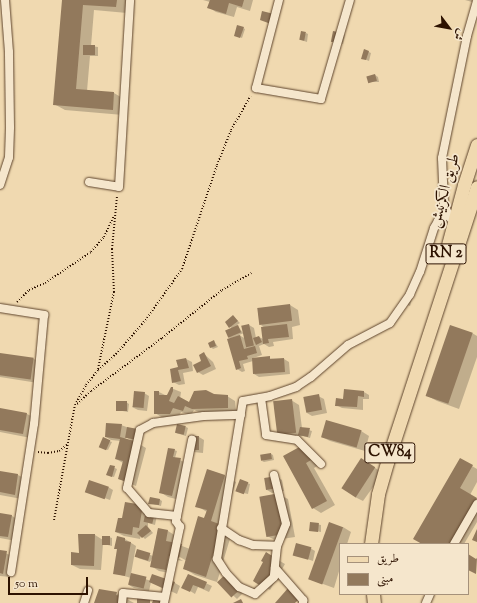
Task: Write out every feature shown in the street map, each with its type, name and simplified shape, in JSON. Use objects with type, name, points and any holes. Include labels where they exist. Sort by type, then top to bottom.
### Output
[{"type":"main road","name":"طريق الكرنيش","points":[[418,363],[453,227],[477,145]]},
{"type":"main road","name":"طريق الكرنيش","points":[[371,543],[378,494],[418,363],[477,187]]},
{"type":"street","points":[[0,185],[9,156],[10,127],[9,52],[5,0]]},
{"type":"street","points":[[89,182],[119,187],[130,0]]},
{"type":"street","points":[[279,0],[256,88],[321,99],[350,0]]},
{"type":"street","points":[[453,227],[444,204],[442,158],[467,36],[477,0]]},
{"type":"street","points":[[274,475],[286,524],[277,546],[274,578],[255,594],[239,587],[217,559],[221,528],[244,401],[260,398],[296,387],[311,377],[348,345],[390,323],[410,294],[420,272],[434,228],[438,221],[448,214]]},
{"type":"street","points":[[0,308],[44,315],[34,424],[11,572]]},
{"type":"street","points":[[260,398],[266,434],[297,440],[321,464]]},
{"type":"street","points":[[177,516],[149,513],[127,488],[140,430],[153,423],[204,416],[241,415]]},
{"type":"street","points":[[122,603],[123,592],[164,600],[180,527],[176,521],[192,440]]},
{"type":"street","points":[[455,543],[477,504]]},
{"type":"street","points":[[221,528],[239,540],[253,545],[277,546]]},
{"type":"street","points":[[275,568],[303,600],[303,603]]},
{"type":"street","points":[[84,603],[88,591]]},
{"type":"path","points":[[54,520],[76,406],[86,385],[98,370],[118,352],[147,318],[182,269],[217,165],[231,130],[256,88]]},
{"type":"path","points":[[98,370],[114,292],[112,249],[119,187]]},
{"type":"path","points":[[11,310],[18,300],[29,290],[45,283],[91,252],[104,237],[115,214]]},
{"type":"path","points":[[76,406],[91,391],[162,338],[222,290],[252,273]]},
{"type":"path","points":[[30,452],[48,453],[59,451],[68,444]]},
{"type":"building","points":[[62,0],[117,0],[116,7],[83,5],[76,89],[114,92],[113,110],[53,105]]},
{"type":"building","points":[[210,0],[244,0],[242,7],[229,3],[226,14],[207,8]]},
{"type":"building","points":[[262,11],[274,14],[271,24],[260,20]]},
{"type":"building","points":[[237,25],[244,27],[240,38],[234,36]]},
{"type":"building","points":[[301,31],[306,32],[304,41],[299,40]]},
{"type":"building","points":[[333,31],[343,33],[341,44],[331,42]]},
{"type":"building","points":[[83,45],[95,45],[95,55],[83,55]]},
{"type":"building","points":[[364,49],[369,51],[366,60],[361,59]]},
{"type":"building","points":[[375,74],[377,81],[368,83],[366,76]]},
{"type":"building","points":[[290,304],[292,321],[259,325],[257,308]]},
{"type":"building","points":[[233,315],[238,321],[229,328],[225,322]]},
{"type":"building","points":[[249,324],[254,345],[246,347],[241,326]]},
{"type":"building","points":[[287,324],[289,337],[268,339],[269,343],[263,344],[261,327]]},
{"type":"building","points":[[238,325],[241,332],[228,338],[225,330]]},
{"type":"building","points":[[450,325],[473,333],[448,404],[426,396]]},
{"type":"building","points":[[240,335],[244,349],[255,346],[257,353],[247,356],[248,359],[239,361],[241,368],[236,370],[227,339]]},
{"type":"building","points":[[259,336],[262,342],[256,345],[253,338]]},
{"type":"building","points":[[214,340],[216,346],[210,348],[208,343]]},
{"type":"building","points":[[204,352],[211,366],[197,373],[193,365],[201,361],[199,355]]},
{"type":"building","points":[[0,353],[34,358],[31,380],[0,375]]},
{"type":"building","points":[[270,356],[270,359],[284,358],[285,372],[253,374],[252,358]]},
{"type":"building","points":[[186,358],[189,368],[178,370],[181,381],[172,383],[170,369],[178,367],[176,360]]},
{"type":"building","points":[[171,387],[173,387],[173,391],[169,401],[174,403],[178,396],[189,402],[194,391],[206,390],[214,394],[228,395],[228,408],[192,409],[185,406],[183,411],[173,408],[170,414],[154,414],[154,391],[159,391],[159,395],[167,395]]},
{"type":"building","points":[[344,389],[364,391],[364,397],[358,396],[357,407],[335,406],[336,398],[343,399]]},
{"type":"building","points":[[134,391],[145,392],[144,408],[133,407]]},
{"type":"building","points":[[319,394],[322,410],[306,413],[303,397]]},
{"type":"building","points":[[292,399],[296,433],[277,435],[273,401]]},
{"type":"building","points":[[116,401],[127,401],[127,411],[116,411]]},
{"type":"building","points":[[0,408],[27,413],[23,434],[0,430]]},
{"type":"building","points":[[326,420],[362,430],[357,448],[321,437]]},
{"type":"building","points":[[106,423],[122,424],[120,437],[138,442],[127,482],[118,479],[123,461],[115,459],[120,439],[105,437]]},
{"type":"building","points":[[177,424],[186,426],[184,435],[175,433]]},
{"type":"building","points":[[127,427],[138,429],[136,440],[125,438]]},
{"type":"building","points":[[300,427],[310,428],[308,437],[298,435]]},
{"type":"building","points":[[188,436],[199,436],[199,450],[188,450]]},
{"type":"building","points":[[103,437],[110,440],[106,450],[99,447]]},
{"type":"building","points":[[303,445],[311,460],[306,463],[327,501],[312,509],[283,456]]},
{"type":"building","points":[[168,448],[175,449],[173,457],[181,458],[172,496],[159,493]]},
{"type":"building","points":[[271,453],[272,459],[261,461],[260,455]]},
{"type":"building","points":[[361,458],[375,467],[356,497],[341,488]]},
{"type":"building","points":[[460,458],[473,465],[460,488],[477,498],[451,543],[420,543],[413,539]]},
{"type":"building","points":[[110,465],[115,466],[112,477],[106,475]]},
{"type":"building","points":[[207,469],[225,475],[211,521],[222,525],[206,577],[183,569],[198,516],[204,518],[207,510],[195,507]]},
{"type":"building","points":[[0,471],[18,474],[15,495],[0,492]]},
{"type":"building","points":[[277,476],[279,488],[266,490],[264,478]]},
{"type":"building","points":[[240,479],[248,482],[244,494],[235,491]]},
{"type":"building","points":[[89,480],[109,487],[105,499],[85,492]]},
{"type":"building","points":[[280,493],[287,533],[266,537],[259,497]]},
{"type":"building","points":[[150,497],[160,499],[159,505],[148,504]]},
{"type":"building","points":[[125,502],[143,505],[139,528],[133,527],[132,535],[115,532],[118,518],[122,518]]},
{"type":"building","points":[[146,511],[155,513],[152,524],[144,522]]},
{"type":"building","points":[[0,513],[12,515],[8,537],[0,536]]},
{"type":"building","points":[[310,522],[319,523],[318,532],[309,531]]},
{"type":"building","points":[[329,522],[343,527],[322,584],[308,579]]},
{"type":"building","points":[[146,525],[151,531],[142,538],[137,533]]},
{"type":"building","points":[[158,528],[168,530],[166,541],[182,544],[179,558],[169,556],[166,570],[150,567]]},
{"type":"building","points":[[477,529],[477,542],[472,540]]},
{"type":"building","points":[[78,534],[95,534],[94,566],[71,565],[71,552],[79,553]]},
{"type":"building","points":[[102,536],[110,536],[110,545],[102,545]]},
{"type":"building","points":[[117,536],[125,538],[125,541],[131,542],[125,576],[113,574],[117,549],[114,549]]},
{"type":"building","points":[[296,543],[311,547],[308,560],[293,556]]},
{"type":"building","points":[[137,549],[150,553],[148,561],[135,557]]},
{"type":"building","points":[[0,550],[7,551],[3,574],[0,573]]},
{"type":"building","points":[[266,552],[280,561],[264,588],[253,581],[263,562],[261,561]]},
{"type":"building","points":[[469,555],[476,559],[477,558],[476,574],[469,570]]},
{"type":"building","points":[[228,572],[242,587],[231,598],[217,582]]},
{"type":"building","points":[[131,573],[147,577],[144,589],[128,585]]},
{"type":"building","points":[[152,574],[175,582],[171,592],[149,582]]},
{"type":"building","points":[[188,574],[207,582],[204,589],[193,585],[190,592],[181,588]]},
{"type":"building","points":[[289,587],[301,597],[295,603],[275,603]]},
{"type":"building","points":[[99,589],[117,592],[116,595],[126,597],[125,603],[94,603]]},
{"type":"building","points":[[137,597],[150,598],[150,603],[137,603]]},
{"type":"building","points":[[154,598],[169,603],[152,603]]},
{"type":"building","points":[[241,599],[243,603],[233,603]]}]
